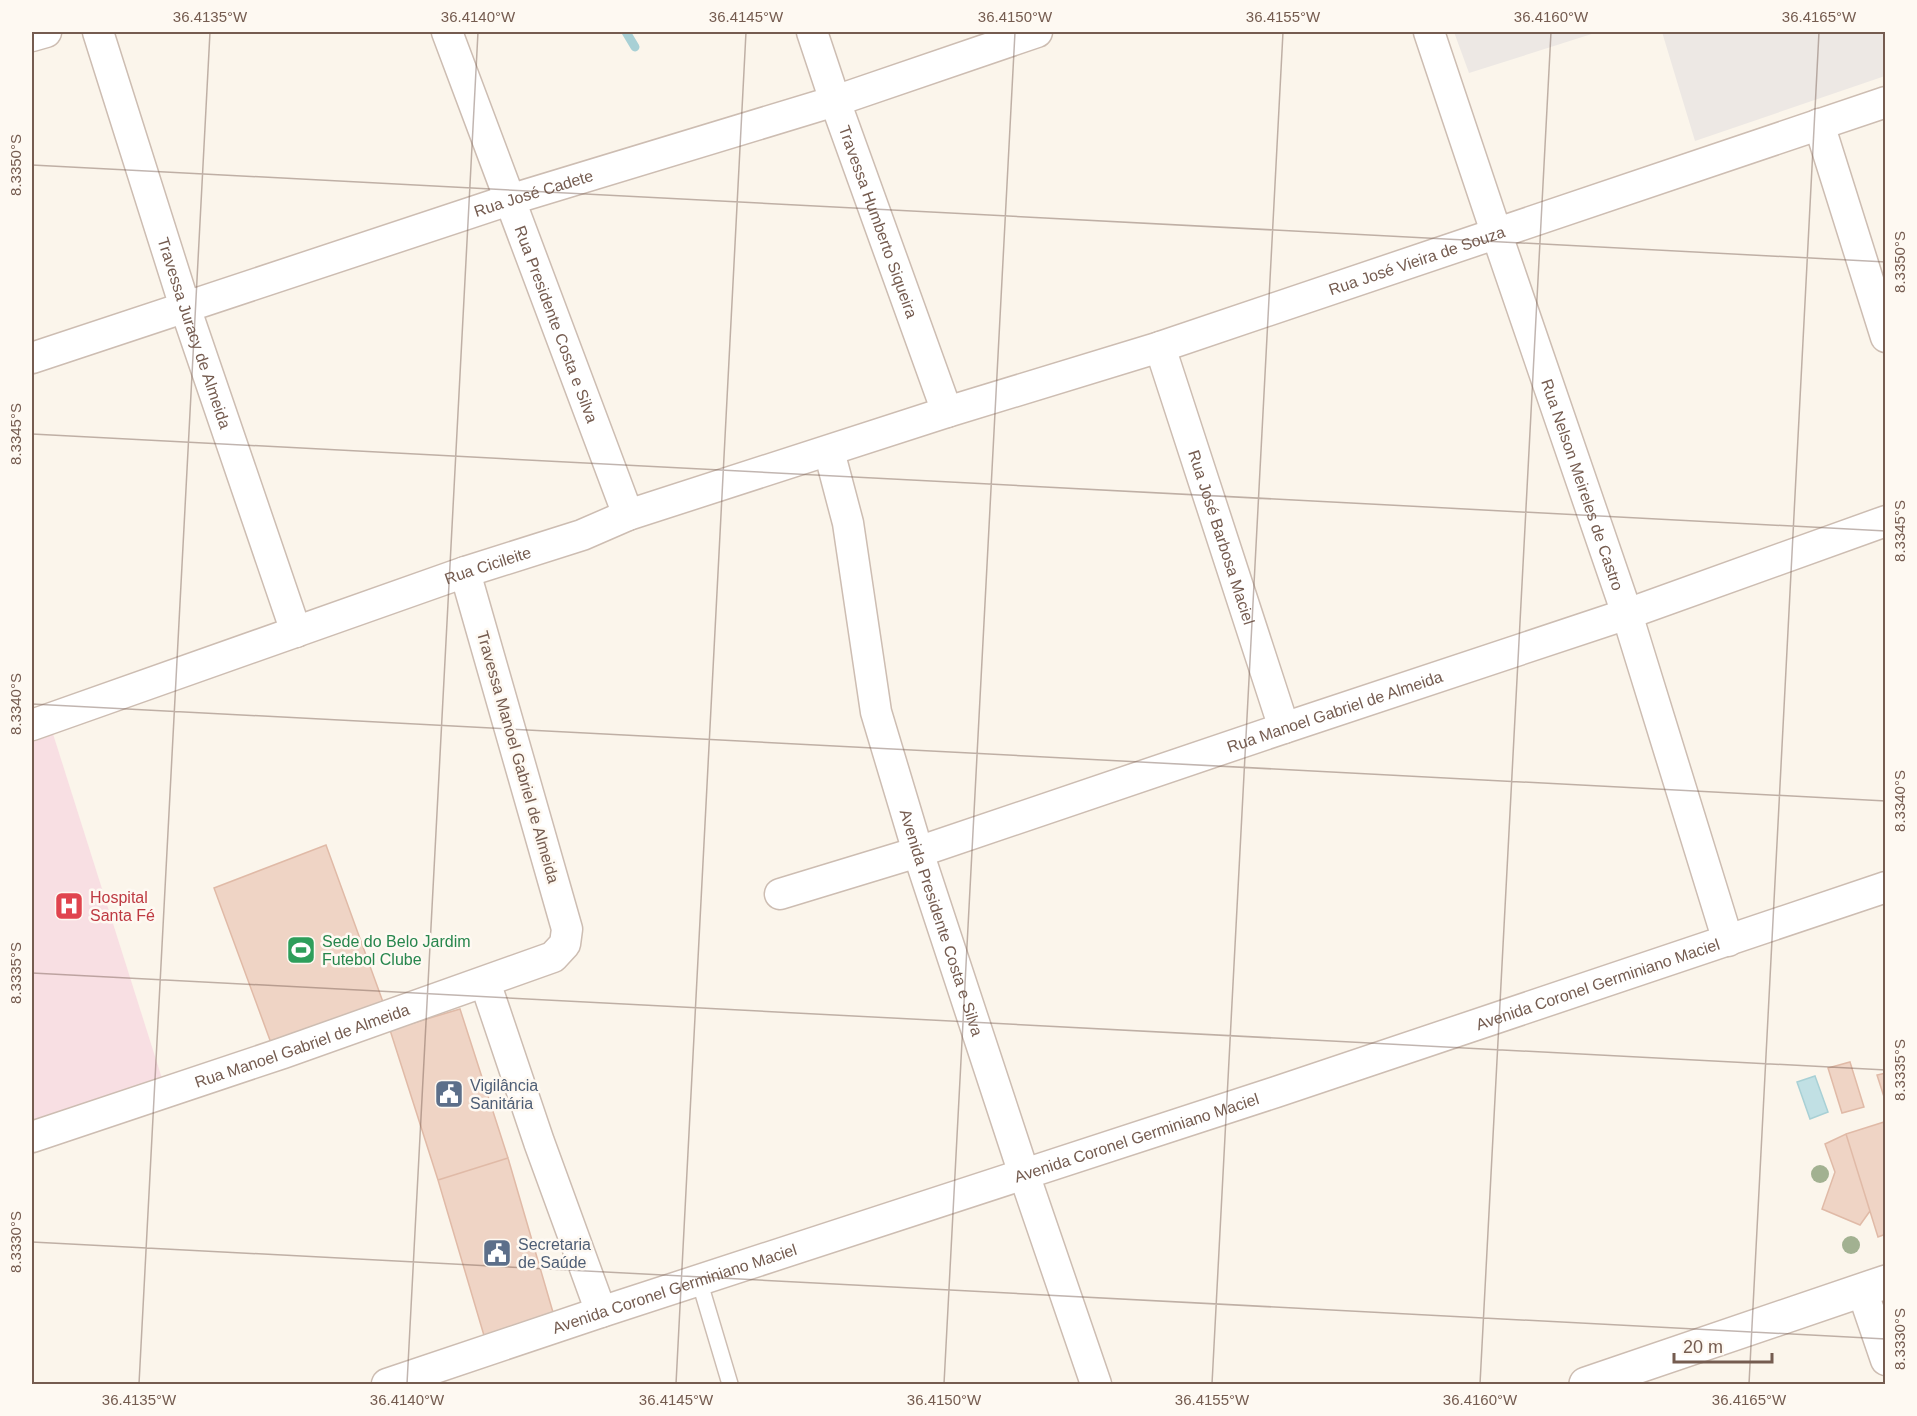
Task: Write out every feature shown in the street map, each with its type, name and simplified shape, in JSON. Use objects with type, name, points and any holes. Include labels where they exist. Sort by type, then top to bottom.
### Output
[{"type":"street","points":[[32,36],[46,32]]},
{"type":"street","name":"Travessa Juracy de Almeida","points":[[98,32],[185,307],[296,632]]},
{"type":"street","name":"Rua Presidente Costa e Silva","points":[[447,32],[508,200],[628,515]]},
{"type":"street","name":"Travessa Humberto Siqueira","points":[[812,32],[946,412]]},
{"type":"street","name":"Rua José Cadete","points":[[32,358],[508,200],[835,101],[1037,32]]},
{"type":"street","name":"Rua Nelson Meireles de Castro","points":[[1429,32],[1628,614],[1728,941]]},
{"type":"street","name":"Rua José Vieira de Souza","points":[[946,412],[1160,347],[1886,102]]},
{"type":"street","points":[[1819,124],[1886,337]]},
{"type":"street","name":"Rua José Barbosa Maciel","points":[[1160,347],[1284,728]]},
{"type":"street","name":"Rua Cicileite","points":[[32,725],[465,572],[582,535],[628,515],[946,412]]},
{"type":"street","name":"Avenida Presidente Costa e Silva","points":[[829,451],[848,523],[876,712],[918,852],[1096,1384]]},
{"type":"street","name":"Rua Manoel Gabriel de Almeida","points":[[780,894],[918,852],[1628,614],[1886,521]]},
{"type":"street","name":"Travessa Manoel Gabriel de Almeida","points":[[465,572],[567,929],[565,944]]},
{"type":"street","name":"Avenida Coronel Germiniano Maciel","points":[[387,1384],[1886,887]]},
{"type":"street","name":"Rua Manoel Gabriel de Almeida","points":[[32,1137],[485,982],[553,957],[565,944]]},
{"type":"street","points":[[485,982],[539,1142],[601,1312]]},
{"type":"street","points":[[1586,1384],[1874,1286],[1886,1360]]},
{"type":"lane","points":[[699,1280],[730,1384]]},
{"type":"shaded area","points":[[1454,32],[1598,32],[1469,73]]},
{"type":"shaded area","points":[[1662,32],[1885,32],[1885,76],[1695,141]]},
{"type":"shaded area","name":"Hospital Santa Fé","points":[[48,718],[165,1088],[32,1133],[32,724]]},
{"type":"water","points":[[1815,1076],[1828,1112],[1810,1119],[1797,1082]]},
{"type":"building","name":"Sede do Belo Jardim Futebol Clube","points":[[326,845],[387,1013],[274,1051],[214,888]]},
{"type":"building","name":"Vigilância Sanitária","points":[[460,1009],[508,1158],[438,1180],[390,1030]]},
{"type":"building","points":[[1850,1062],[1864,1107],[1842,1113],[1828,1068]]},
{"type":"building","points":[[1886,1073],[1886,1103],[1877,1075]]},
{"type":"building","points":[[1884,1122],[1886,1128],[1886,1234],[1878,1237],[1846,1134]]},
{"type":"building","points":[[1846,1134],[1870,1211],[1860,1225],[1822,1209],[1835,1172],[1825,1144]]},
{"type":"building","name":"Secretaria de Saúde","points":[[508,1158],[557,1326],[488,1349],[438,1180]]},
{"type":"waterway","points":[[626,32],[635,47]]},
{"type":"place","name":"Hospital Santa Fé","points":[[69,906]]},
{"type":"place","name":"Sede do Belo Jardim Futebol Clube","points":[[301,950]]},
{"type":"place","name":"Vigilância Sanitária","points":[[449,1094]]},
{"type":"place","name":"Secretaria de Saúde","points":[[497,1253]]}]
